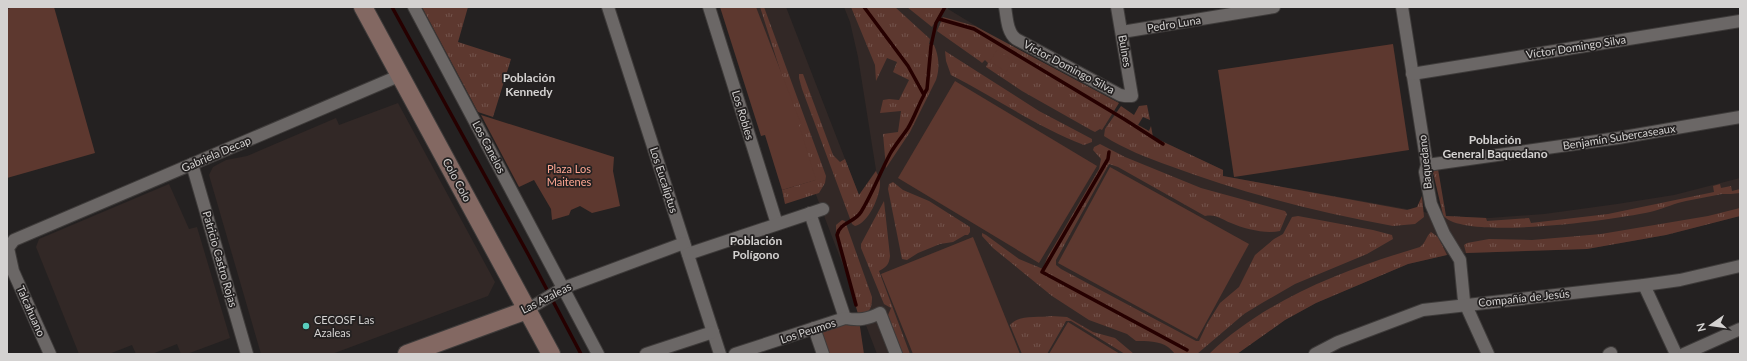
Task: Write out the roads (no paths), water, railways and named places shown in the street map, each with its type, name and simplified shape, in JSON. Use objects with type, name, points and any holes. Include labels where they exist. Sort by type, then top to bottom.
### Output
[{"type":"main road","name":"Colo Colo","points":[[363,7],[533,305],[552,354]]},
{"type":"main road","name":"Las Azaleas","points":[[407,354],[533,305]]},
{"type":"street","name":"Los Canelos","points":[[414,7],[560,290],[598,354]]},
{"type":"street","name":"Los Eucaliptus","points":[[608,7],[720,354]]},
{"type":"street","name":"Los Robles","points":[[709,7],[777,224]]},
{"type":"street","name":"Víctor Domingo Silva","points":[[1005,7],[1009,30],[1012,36],[1016,39],[1120,95],[1132,96]]},
{"type":"street","name":"Bulnes","points":[[1117,7],[1132,96]]},
{"type":"street","name":"Pedro Luna","points":[[1122,32],[1274,7]]},
{"type":"street","name":"Baquedano","points":[[1402,7],[1427,165],[1425,172],[1430,204],[1444,234],[1460,260],[1466,304],[1488,354]]},
{"type":"street","name":"Víctor Domingo Silva","points":[[1412,74],[1740,21]]},
{"type":"street","name":"Gabriela Decap","points":[[30,232],[401,75]]},
{"type":"street","name":"Benjamín Subercaseaux","points":[[1427,165],[1618,138],[1740,117]]},
{"type":"street","name":"Patricio Castro Rojas","points":[[192,164],[247,354]]},
{"type":"street","name":"Las Azaleas","points":[[533,305],[560,290],[686,248],[777,224],[823,209]]},
{"type":"street","points":[[810,213],[845,318]]},
{"type":"street","name":"Talcahuano","points":[[30,232],[14,240],[8,248],[13,271],[50,354]]},
{"type":"street","name":"Compañía de Jesús","points":[[1315,354],[1338,342],[1418,312],[1466,304],[1680,280],[1740,266]]},
{"type":"street","points":[[1644,285],[1676,354]]},
{"type":"street","name":"Los Peumos","points":[[735,354],[845,318],[859,320],[870,318],[880,313],[896,354]]},
{"type":"street","points":[[814,328],[823,354]]},
{"type":"street","points":[[1684,354],[1740,328]]},
{"type":"street","points":[[646,354],[713,332]]},
{"type":"waterway","points":[[392,7],[528,254],[581,354]]},
{"type":"waterway","points":[[856,305],[837,235],[841,227],[858,216],[861,212],[890,154],[908,128],[924,95],[908,66],[864,7]]},
{"type":"waterway","points":[[924,94],[927,89],[931,46],[936,23],[945,7]]},
{"type":"waterway","points":[[939,19],[974,29],[1163,144]]},
{"type":"waterway","points":[[1109,152],[1108,159],[1042,272],[1187,350]]},
{"type":"place","name":"CECOSF Las Azaleas","points":[[306,326]]},
{"type":"district","name":"Población Kennedy","points":[[529,85]]},
{"type":"district","name":"Población General Baquedano","points":[[1495,147]]},
{"type":"district","name":"Población Polígono","points":[[756,248]]},
{"type":"park label","name":"Plaza Los Maitenes","points":[[569,175]]}]
